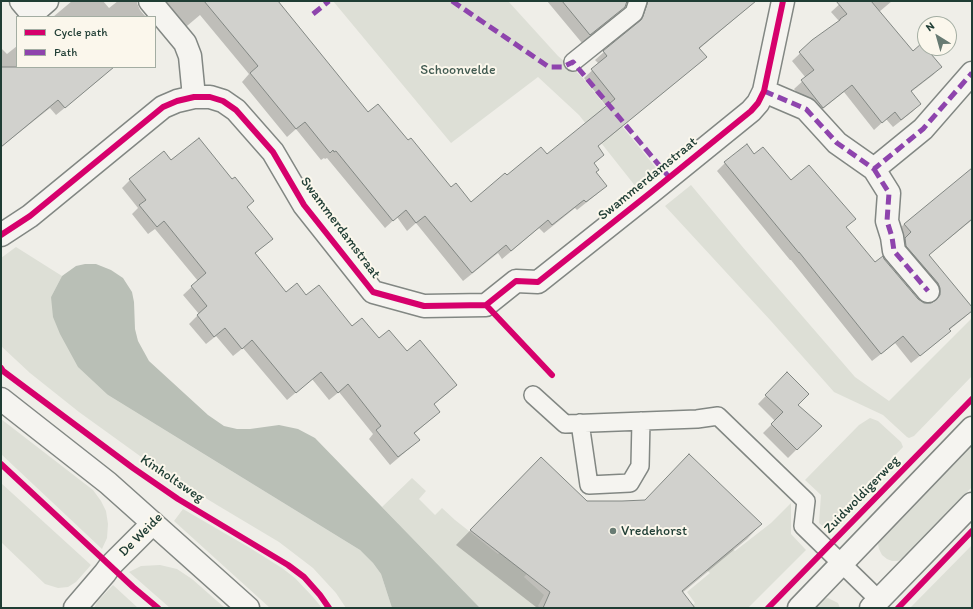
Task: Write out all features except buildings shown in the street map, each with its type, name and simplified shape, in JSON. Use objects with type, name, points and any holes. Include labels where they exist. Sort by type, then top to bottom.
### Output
[{"type":"street","points":[[21,1],[32,14],[47,1]]},
{"type":"street","points":[[150,1],[185,43],[190,56],[194,97]]},
{"type":"street","name":"Swammerdamstraat","points":[[1,235],[30,216],[163,106],[194,97],[210,97],[223,101],[236,110],[273,152],[304,205],[373,292],[424,306],[486,305],[516,281],[538,282],[650,193],[758,103],[764,91],[783,1]]},
{"type":"street","points":[[874,169],[923,129],[972,72]]},
{"type":"street","points":[[764,91],[806,109],[836,143],[874,169],[889,193],[887,221],[892,237],[894,251],[928,291]]},
{"type":"street","points":[[1,399],[108,483],[248,608]]},
{"type":"street","points":[[799,608],[972,428]]},
{"type":"street","points":[[875,604],[972,504]]},
{"type":"street","name":"De Weide","points":[[75,608],[110,566],[153,523]]},
{"type":"lane","points":[[573,62],[634,13],[638,1]]},
{"type":"lane","points":[[533,395],[564,424],[697,419],[718,416],[806,501],[803,526],[842,564],[875,604]]},
{"type":"lane","points":[[580,423],[589,485],[630,483],[640,466],[641,421]]},
{"type":"green space","name":"Schoonvelde","points":[[333,1],[508,1],[558,56],[581,76],[661,174],[640,192],[579,115],[538,77],[451,143]]},
{"type":"green space","points":[[691,185],[855,377],[889,401],[972,318],[972,376],[914,436],[909,438],[883,415],[834,392],[665,206]]},
{"type":"green space","points":[[16,247],[62,276],[51,297],[108,395],[360,550],[373,563],[381,574],[392,608],[346,608],[336,593],[313,568],[279,542],[158,469],[79,412],[30,373],[1,346],[1,258]]},
{"type":"green space","points":[[870,418],[878,421],[901,442],[903,447],[825,528],[819,523],[821,495],[805,480],[859,425]]},
{"type":"green space","points":[[1,419],[93,490],[106,511],[108,524],[107,538],[102,549],[1,454]]},
{"type":"green space","points":[[972,442],[972,487],[904,557],[898,561],[887,559],[882,555],[879,549],[878,544],[880,536]]},
{"type":"green space","points":[[412,478],[426,491],[419,499],[435,515],[442,508],[498,554],[512,541],[536,564],[524,577],[544,595],[538,606],[540,608],[480,608],[382,507]]},
{"type":"green space","points":[[1,483],[91,565],[76,582],[68,587],[58,588],[45,584],[1,542]]},
{"type":"green space","points":[[791,503],[791,534],[806,550],[748,608],[689,608],[695,603],[687,592],[710,573],[697,562],[720,538],[735,551],[771,523]]},
{"type":"green space","points":[[183,509],[282,568],[295,578],[322,608],[270,608],[174,521]]},
{"type":"green space","points":[[972,545],[972,608],[910,608]]},
{"type":"green space","points":[[160,565],[177,569],[192,579],[225,608],[170,608],[129,572],[141,566]]},
{"type":"green space","points":[[113,585],[138,608],[94,608],[97,602]]},
{"type":"green space","points":[[828,598],[838,603],[840,608],[812,608],[823,599]]},
{"type":"shaded area","points":[[96,264],[111,270],[123,278],[132,292],[135,329],[138,341],[149,361],[208,415],[224,426],[237,429],[250,429],[279,425],[298,429],[315,438],[480,608],[392,608],[381,574],[373,563],[360,550],[108,395],[78,367],[60,334],[53,317],[51,297],[62,276],[76,266]]},
{"type":"marked path","points":[[313,14],[329,1]]},
{"type":"marked path","points":[[452,1],[549,67],[563,67],[573,62],[669,177]]},
{"type":"marked path","points":[[764,91],[806,109],[837,143],[874,169],[923,129],[972,73]]},
{"type":"marked path","points":[[874,169],[889,193],[887,221],[892,237],[894,251],[928,291]]},
{"type":"cycle path","points":[[1,235],[30,216],[163,107],[177,101],[194,97],[210,97],[223,101],[236,110],[273,152],[304,205],[373,292],[424,306],[486,305],[516,281],[538,282],[751,111],[758,103],[764,91],[783,1]]},
{"type":"cycle path","points":[[486,305],[552,375]]},
{"type":"cycle path","name":"Kinholtsweg","points":[[1,368],[133,468],[178,499],[288,565],[304,577],[329,608]]},
{"type":"cycle path","name":"Zuidwoldigerweg","points":[[768,608],[972,399]]},
{"type":"cycle path","points":[[1,464],[133,587],[158,608]]},
{"type":"cycle path","points":[[898,608],[972,531]]},
{"type":"place","name":"Vredehorst","points":[[613,531]]}]
